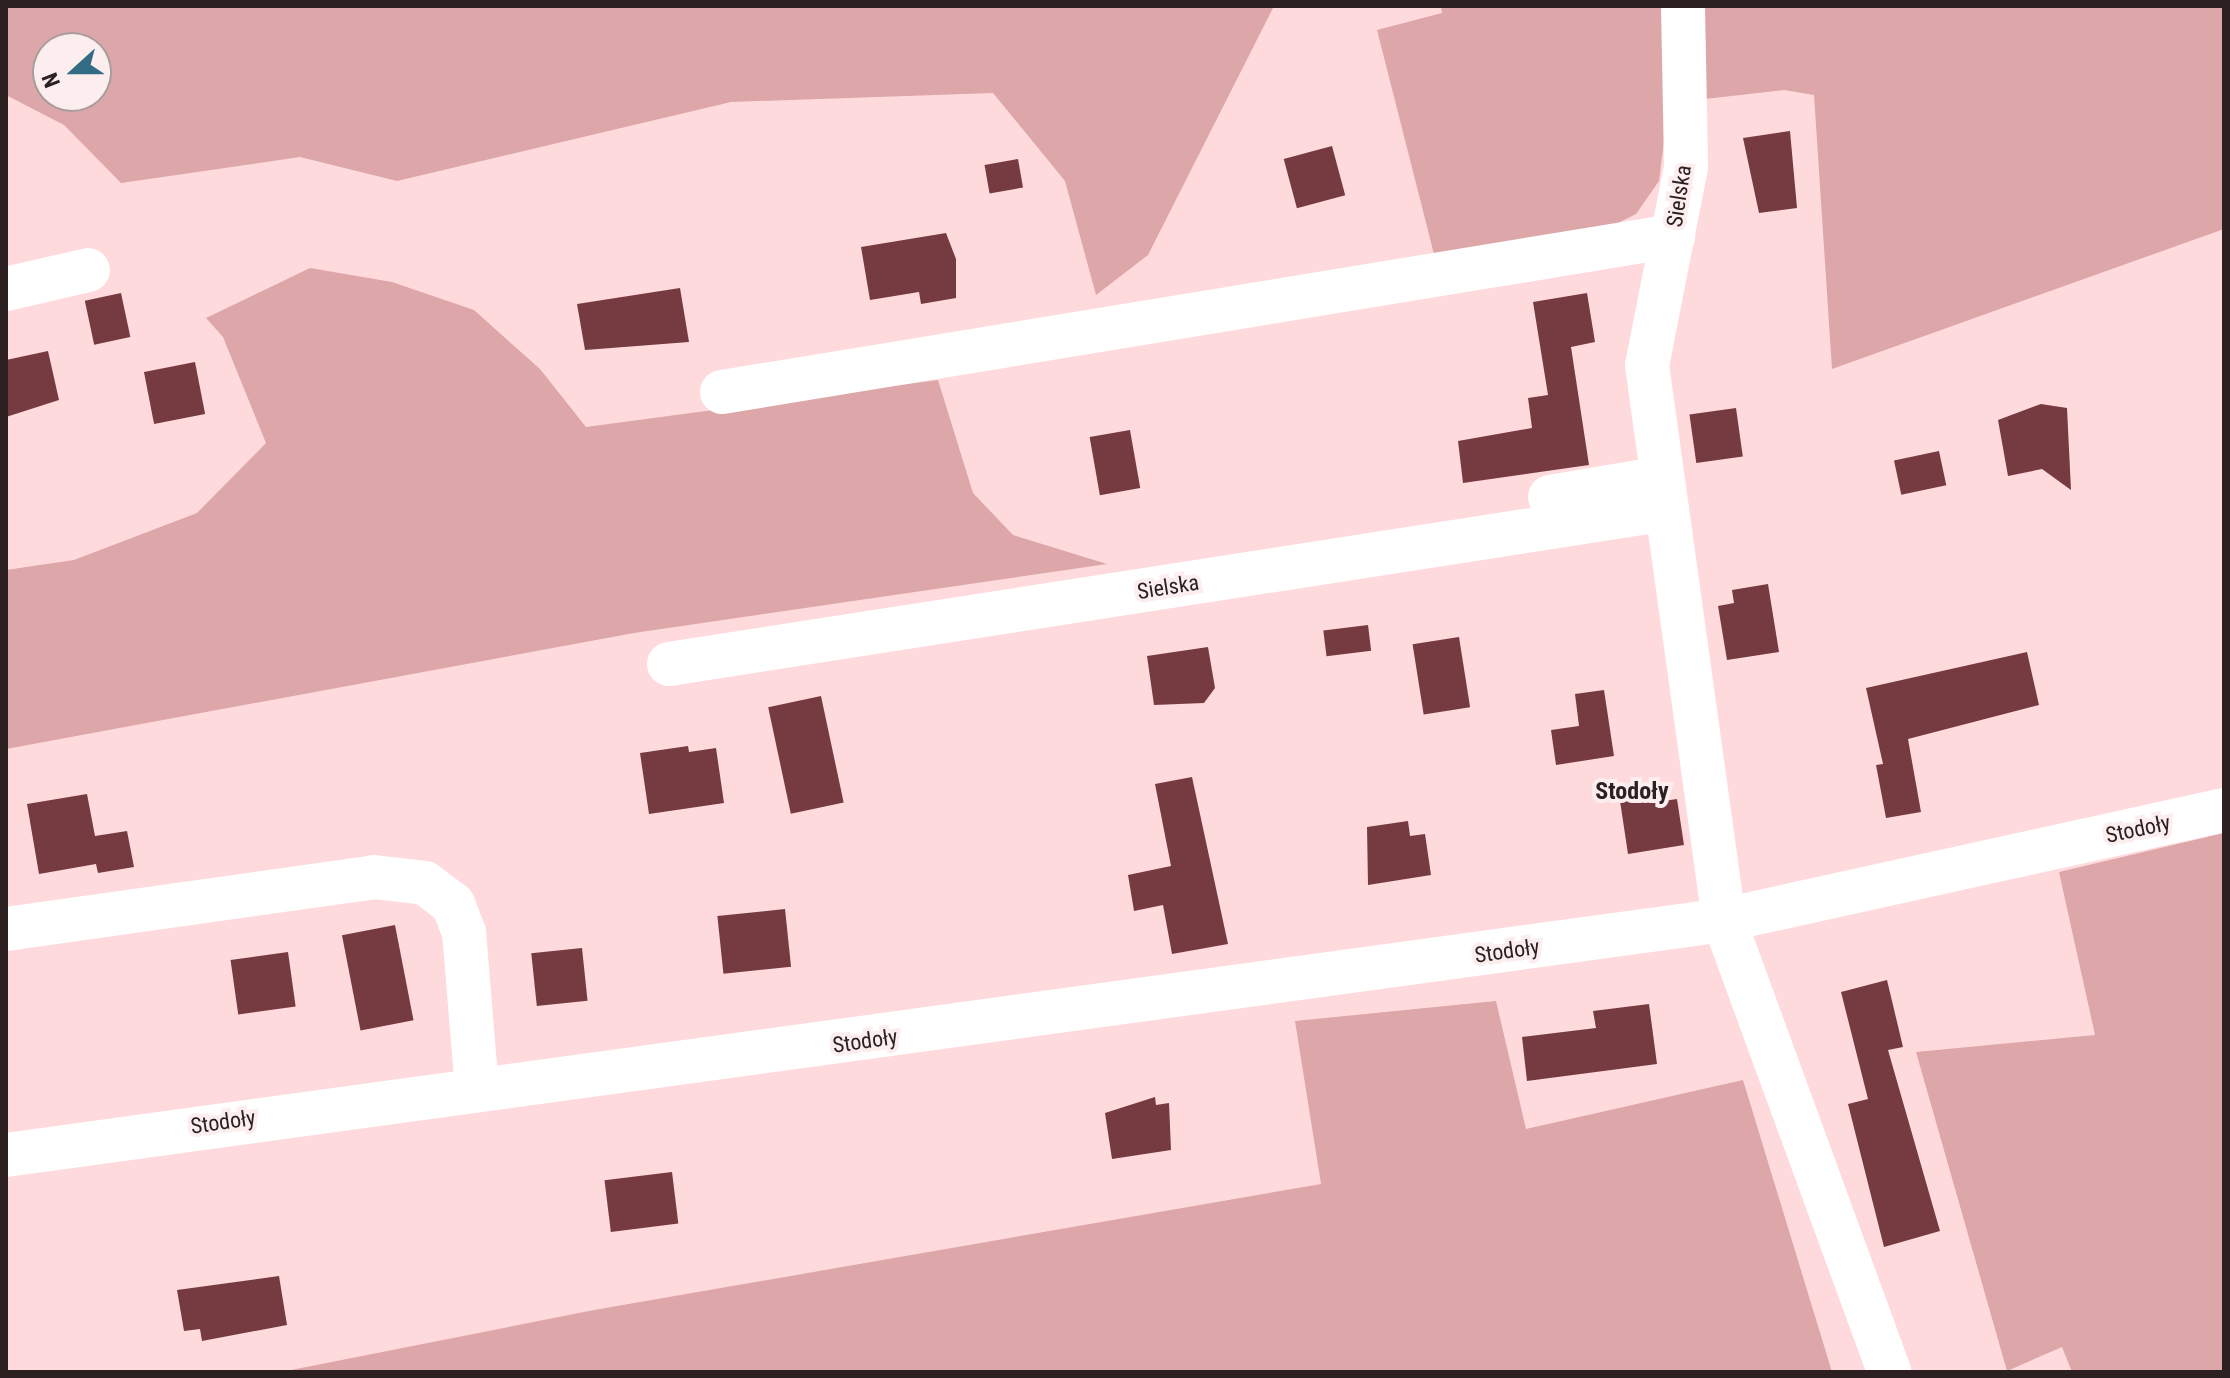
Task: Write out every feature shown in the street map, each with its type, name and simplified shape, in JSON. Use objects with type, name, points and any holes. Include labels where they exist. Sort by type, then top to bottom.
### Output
[{"type":"street","name":"Sielska","points":[[1683,6],[1686,167],[1647,365],[1724,920]]},
{"type":"street","points":[[722,392],[1673,236]]},
{"type":"street","points":[[6,289],[88,270]]},
{"type":"street","name":"Sielska","points":[[1183,558],[1664,494]]},
{"type":"street","name":"Sielska","points":[[669,664],[1664,494]]},
{"type":"street","name":"Stodoły","points":[[6,1155],[1724,920],[2224,810]]},
{"type":"street","points":[[6,929],[374,877],[425,883],[453,904],[464,932],[477,1089]]},
{"type":"street","points":[[1724,920],[1889,1372]]},
{"type":"shaded area","points":[[6,6],[1274,6],[1148,255],[1096,295],[1065,181],[993,93],[731,102],[397,181],[300,157],[121,183],[64,125],[39,112],[112,112],[112,32],[32,32],[32,108],[6,95]]},
{"type":"shaded area","points":[[1441,6],[1671,6],[1675,55],[1659,181],[1636,214],[1604,230],[1436,262],[1377,30],[1442,13]]},
{"type":"shaded area","points":[[1696,6],[2224,6],[2224,229],[1832,369],[1814,95],[1784,90],[1705,99]]},
{"type":"shaded area","points":[[310,268],[392,282],[474,310],[540,369],[586,427],[938,380],[973,493],[1013,535],[1107,564],[634,633],[6,749],[6,570],[74,560],[197,513],[266,443],[223,337],[206,318]]},
{"type":"shaded area","points":[[2224,833],[2224,1372],[2072,1372],[2062,1347],[2007,1371],[1916,1052],[2095,1035],[2059,872]]},
{"type":"shaded area","points":[[1496,1001],[1526,1129],[1743,1080],[1832,1372],[281,1372],[594,1310],[1321,1184],[1295,1021]]},
{"type":"building","points":[[1790,131],[1797,208],[1759,213],[1743,138]]},
{"type":"building","points":[[1332,146],[1345,195],[1297,208],[1284,159]]},
{"type":"building","points":[[1018,159],[1023,188],[990,193],[985,165]]},
{"type":"building","points":[[946,233],[956,259],[956,298],[921,304],[919,292],[870,300],[861,247]]},
{"type":"building","points":[[680,288],[689,342],[585,350],[577,304]]},
{"type":"building","points":[[121,293],[130,337],[94,345],[85,301]]},
{"type":"building","points":[[1587,293],[1595,342],[1571,347],[1589,465],[1463,483],[1458,441],[1532,428],[1528,398],[1548,395],[1533,302]]},
{"type":"building","points":[[48,351],[59,400],[6,417],[6,360]]},
{"type":"building","points":[[195,362],[205,414],[154,424],[144,372]]},
{"type":"building","points":[[2041,404],[2067,408],[2071,490],[2042,469],[2008,476],[1998,420]]},
{"type":"building","points":[[1736,408],[1743,457],[1696,463],[1689,415]]},
{"type":"building","points":[[1130,430],[1140,488],[1100,495],[1090,437]]},
{"type":"building","points":[[1939,451],[1946,485],[1901,495],[1894,461]]},
{"type":"building","points":[[1768,584],[1779,652],[1727,660],[1718,606],[1734,603],[1732,590]]},
{"type":"building","points":[[1368,625],[1371,651],[1327,656],[1323,630]]},
{"type":"building","points":[[1459,637],[1470,707],[1424,714],[1413,644]]},
{"type":"building","points":[[1208,647],[1215,688],[1204,703],[1154,705],[1147,656]]},
{"type":"building","points":[[2027,652],[2039,705],[1908,739],[1921,812],[1886,818],[1876,765],[1883,764],[1866,688]]},
{"type":"building","points":[[1604,690],[1614,756],[1556,765],[1551,730],[1579,726],[1575,694]]},
{"type":"building","points":[[821,696],[844,803],[791,814],[768,707]]},
{"type":"building","points":[[688,746],[689,752],[716,748],[724,803],[649,814],[640,753]]},
{"type":"building","points":[[1192,777],[1228,944],[1172,954],[1163,905],[1134,911],[1128,875],[1171,866],[1155,784]]},
{"type":"building","points":[[87,794],[95,836],[127,831],[134,867],[98,873],[96,864],[39,874],[27,804]]},
{"type":"building","points":[[1650,796],[1651,803],[1677,799],[1684,845],[1628,854],[1620,801]]},
{"type":"building","points":[[1408,821],[1410,836],[1425,834],[1431,875],[1368,885],[1367,827]]},
{"type":"building","points":[[785,909],[791,967],[723,974],[717,916]]},
{"type":"building","points":[[395,925],[414,1020],[361,1031],[342,935]]},
{"type":"building","points":[[582,948],[588,1001],[537,1006],[531,953]]},
{"type":"building","points":[[288,952],[296,1006],[238,1015],[231,960]]},
{"type":"building","points":[[1887,980],[1903,1047],[1888,1050],[1940,1231],[1884,1247],[1848,1104],[1868,1099],[1841,992]]},
{"type":"building","points":[[1649,1004],[1657,1064],[1527,1081],[1522,1037],[1596,1028],[1593,1011]]},
{"type":"building","points":[[1155,1097],[1156,1105],[1169,1103],[1171,1150],[1112,1159],[1105,1113]]},
{"type":"building","points":[[672,1172],[678,1224],[611,1232],[605,1180]]},
{"type":"building","points":[[279,1276],[287,1325],[202,1341],[200,1329],[184,1331],[177,1290]]},
{"type":"district","name":"Stodoły","points":[[1632,792]]}]
